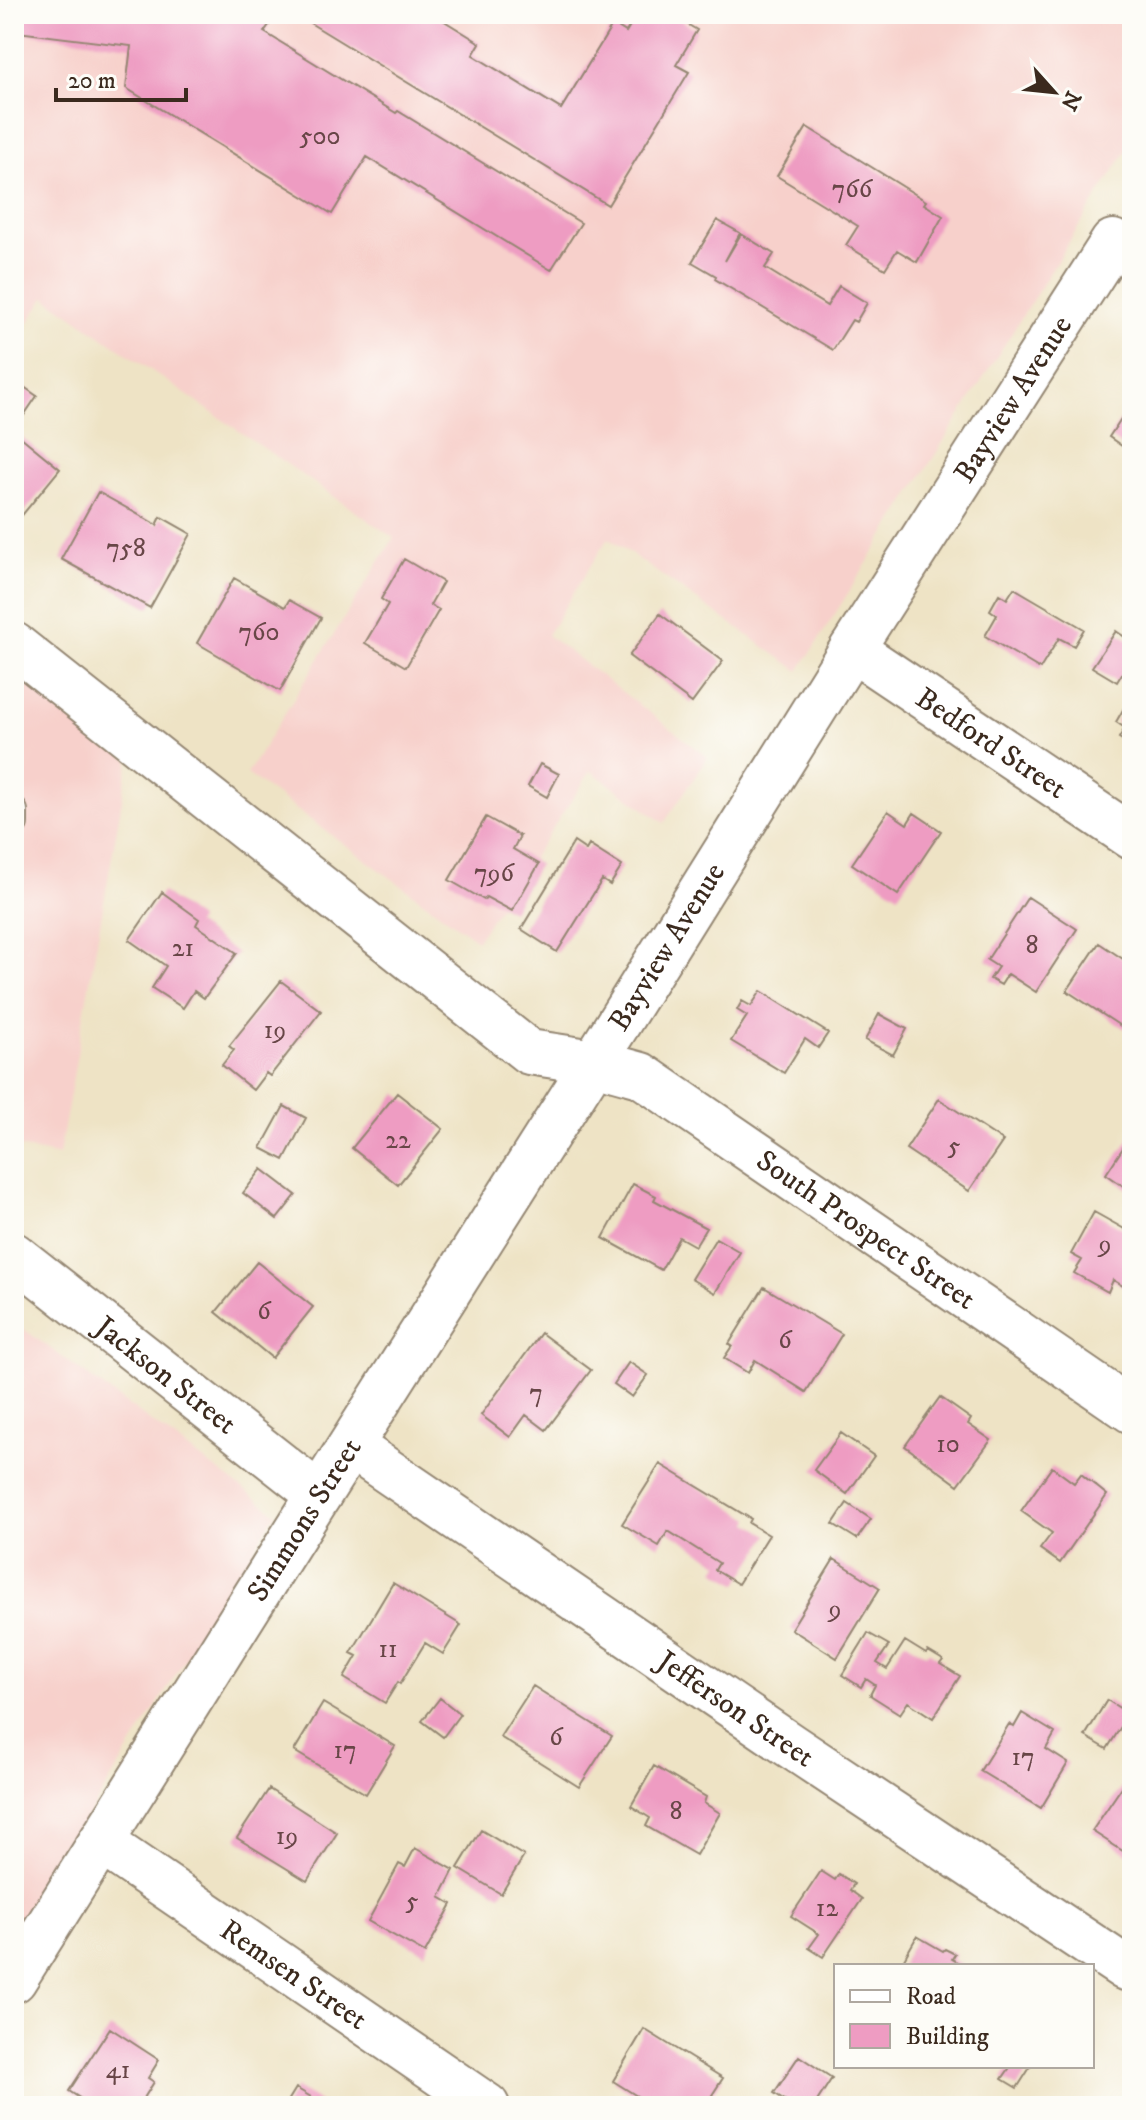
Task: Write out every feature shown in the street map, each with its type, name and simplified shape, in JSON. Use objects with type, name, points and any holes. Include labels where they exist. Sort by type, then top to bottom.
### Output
[{"type":"street","name":"Bayview Avenue","points":[[14,645],[529,1052],[594,1062],[852,649],[1113,242],[1132,255]]},
{"type":"street","name":"Bedford Street","points":[[852,649],[1132,837]]},
{"type":"street","name":"South Prospect Street","points":[[594,1062],[641,1075],[1132,1411]]},
{"type":"street","name":"Simmons Street","points":[[14,1980],[594,1062]]},
{"type":"street","name":"Jackson Street","points":[[14,1255],[319,1495]]},
{"type":"street","name":"Jefferson Street","points":[[351,1446],[791,1746],[1125,1968]]},
{"type":"street","name":"Remsen Street","points":[[101,1842],[487,2106]]},
{"type":"lane","points":[[14,811],[14,823]]},
{"type":"shaded area","points":[[14,14],[1132,14],[1132,142],[799,671],[608,538],[547,635],[708,757],[664,823],[591,771],[477,940],[247,774],[394,538],[45,297],[14,345]]},
{"type":"shaded area","points":[[14,668],[129,760],[59,1156],[14,1146]]},
{"type":"shaded area","points":[[14,1322],[276,1513],[14,1936]]},
{"type":"building","points":[[19,14],[252,14],[269,25],[264,32],[581,223],[551,270],[367,157],[332,214],[126,88],[131,46],[17,32]]},
{"type":"building","points":[[315,14],[433,14],[480,43],[473,55],[561,109],[613,24],[626,32],[637,14],[670,14],[697,30],[676,65],[689,72],[608,205],[310,23]]},
{"type":"building","points":[[807,127],[926,201],[924,204],[943,216],[917,262],[897,250],[885,269],[846,245],[858,226],[777,176]]},
{"type":"building","points":[[717,220],[740,233],[725,261],[741,234],[774,254],[765,268],[827,306],[839,286],[867,303],[833,350],[692,262]]},
{"type":"building","points":[[14,301],[24,306],[17,320],[14,318]]},
{"type":"building","points":[[14,380],[37,396],[14,430]]},
{"type":"building","points":[[1132,402],[1132,453],[1109,437]]},
{"type":"building","points":[[21,437],[60,469],[14,525],[14,446]]},
{"type":"building","points":[[98,492],[157,525],[161,517],[191,534],[150,608],[61,559]]},
{"type":"building","points":[[404,559],[443,582],[430,605],[439,610],[406,667],[365,643],[388,604],[381,599]]},
{"type":"building","points":[[234,578],[285,607],[289,600],[321,618],[280,691],[197,643]]},
{"type":"building","points":[[1014,588],[1084,629],[1074,646],[1059,638],[1040,669],[985,636],[997,615],[990,610],[999,594],[1007,599]]},
{"type":"building","points":[[660,614],[723,661],[692,703],[629,656]]},
{"type":"building","points":[[1116,631],[1132,642],[1132,657],[1117,682],[1092,667]]},
{"type":"building","points":[[1132,694],[1131,745],[1119,738],[1125,728],[1116,722]]},
{"type":"building","points":[[540,764],[559,774],[547,797],[528,786]]},
{"type":"building","points":[[888,811],[907,824],[914,813],[941,831],[898,895],[852,864]]},
{"type":"building","points":[[486,817],[520,836],[513,849],[539,864],[512,911],[486,897],[484,900],[449,880]]},
{"type":"building","points":[[574,842],[586,850],[589,845],[622,866],[610,885],[602,880],[557,952],[521,929]]},
{"type":"building","points":[[162,892],[199,919],[196,925],[237,953],[204,998],[194,991],[183,1008],[152,988],[166,966],[129,940]]},
{"type":"building","points":[[1028,897],[1077,929],[1036,992],[1008,974],[1001,985],[990,979],[998,967],[987,960]]},
{"type":"building","points":[[1099,943],[1132,965],[1132,1019],[1125,1029],[1067,991]]},
{"type":"building","points":[[281,981],[321,1011],[270,1076],[266,1073],[253,1090],[222,1065],[234,1050],[229,1046]]},
{"type":"building","points":[[761,991],[828,1033],[818,1048],[805,1039],[784,1073],[731,1041],[747,1016],[737,1010],[742,1001],[751,1006]]},
{"type":"building","points":[[879,1014],[907,1029],[893,1055],[865,1040]]},
{"type":"building","points":[[397,1093],[443,1129],[398,1185],[352,1148]]},
{"type":"building","points":[[939,1099],[1003,1141],[969,1191],[906,1149]]},
{"type":"building","points":[[284,1106],[306,1118],[284,1160],[261,1148]]},
{"type":"building","points":[[1132,1134],[1132,1192],[1106,1174]]},
{"type":"building","points":[[262,1169],[296,1195],[277,1219],[243,1193]]},
{"type":"building","points":[[633,1184],[656,1196],[654,1200],[706,1228],[695,1246],[679,1237],[661,1270],[603,1238]]},
{"type":"building","points":[[1094,1212],[1128,1231],[1132,1225],[1131,1291],[1113,1280],[1108,1292],[1074,1273],[1082,1260],[1071,1254]]},
{"type":"building","points":[[716,1238],[740,1252],[715,1293],[691,1279]]},
{"type":"building","points":[[257,1262],[313,1307],[272,1358],[216,1312]]},
{"type":"building","points":[[764,1287],[842,1334],[806,1392],[755,1360],[748,1373],[724,1358],[732,1346],[729,1344]]},
{"type":"building","points":[[541,1333],[591,1370],[546,1430],[526,1415],[510,1437],[481,1415]]},
{"type":"building","points":[[629,1362],[648,1375],[632,1397],[614,1384]]},
{"type":"building","points":[[940,1397],[971,1419],[968,1424],[991,1440],[958,1485],[905,1446]]},
{"type":"building","points":[[841,1433],[874,1456],[847,1494],[814,1470]]},
{"type":"building","points":[[660,1464],[751,1519],[749,1523],[769,1535],[738,1584],[715,1570],[719,1563],[668,1531],[659,1546],[622,1524]]},
{"type":"building","points":[[1052,1467],[1074,1483],[1081,1474],[1107,1495],[1060,1563],[1040,1549],[1052,1533],[1021,1511]]},
{"type":"building","points":[[847,1503],[871,1519],[857,1539],[833,1524]]},
{"type":"building","points":[[834,1559],[880,1588],[837,1658],[791,1629]]},
{"type":"building","points":[[393,1583],[461,1625],[443,1654],[425,1643],[385,1703],[344,1678],[357,1656],[351,1653]]},
{"type":"building","points":[[868,1633],[889,1645],[877,1663],[887,1669],[905,1641],[943,1660],[940,1664],[960,1676],[933,1718],[908,1702],[900,1714],[870,1695],[875,1685],[866,1679],[861,1687],[842,1675]]},
{"type":"building","points":[[533,1686],[612,1736],[579,1787],[500,1737]]},
{"type":"building","points":[[440,1698],[460,1714],[443,1737],[422,1721]]},
{"type":"building","points":[[1107,1700],[1129,1714],[1107,1749],[1085,1736]]},
{"type":"building","points":[[323,1703],[395,1746],[366,1794],[294,1751]]},
{"type":"building","points":[[1022,1713],[1055,1733],[1046,1749],[1068,1763],[1041,1808],[980,1771],[1009,1724],[1014,1727]]},
{"type":"building","points":[[654,1766],[706,1797],[704,1803],[720,1813],[696,1855],[646,1826],[650,1818],[631,1806]]},
{"type":"building","points":[[1126,1781],[1132,1786],[1132,1857],[1092,1831]]},
{"type":"building","points":[[269,1789],[337,1833],[307,1881],[237,1838]]},
{"type":"building","points":[[481,1830],[524,1856],[501,1894],[458,1868]]},
{"type":"building","points":[[415,1848],[454,1870],[440,1897],[452,1904],[425,1953],[368,1921],[399,1864],[405,1867]]},
{"type":"building","points":[[821,1871],[835,1880],[839,1874],[854,1884],[850,1890],[862,1899],[823,1957],[809,1948],[819,1934],[791,1916]]},
{"type":"building","points":[[917,1936],[943,1951],[945,1949],[955,1954],[952,1959],[961,1964],[901,1964]]},
{"type":"building","points":[[110,2028],[159,2060],[148,2078],[154,2082],[139,2106],[92,2106],[69,2091]]},
{"type":"building","points":[[644,2029],[723,2078],[705,2106],[653,2106],[613,2081]]},
{"type":"building","points":[[799,2056],[832,2078],[814,2106],[794,2106],[774,2093]]},
{"type":"building","points":[[1010,2068],[1030,2068],[1017,2088],[1002,2079]]},
{"type":"building","points":[[296,2088],[326,2106],[285,2106]]}]
